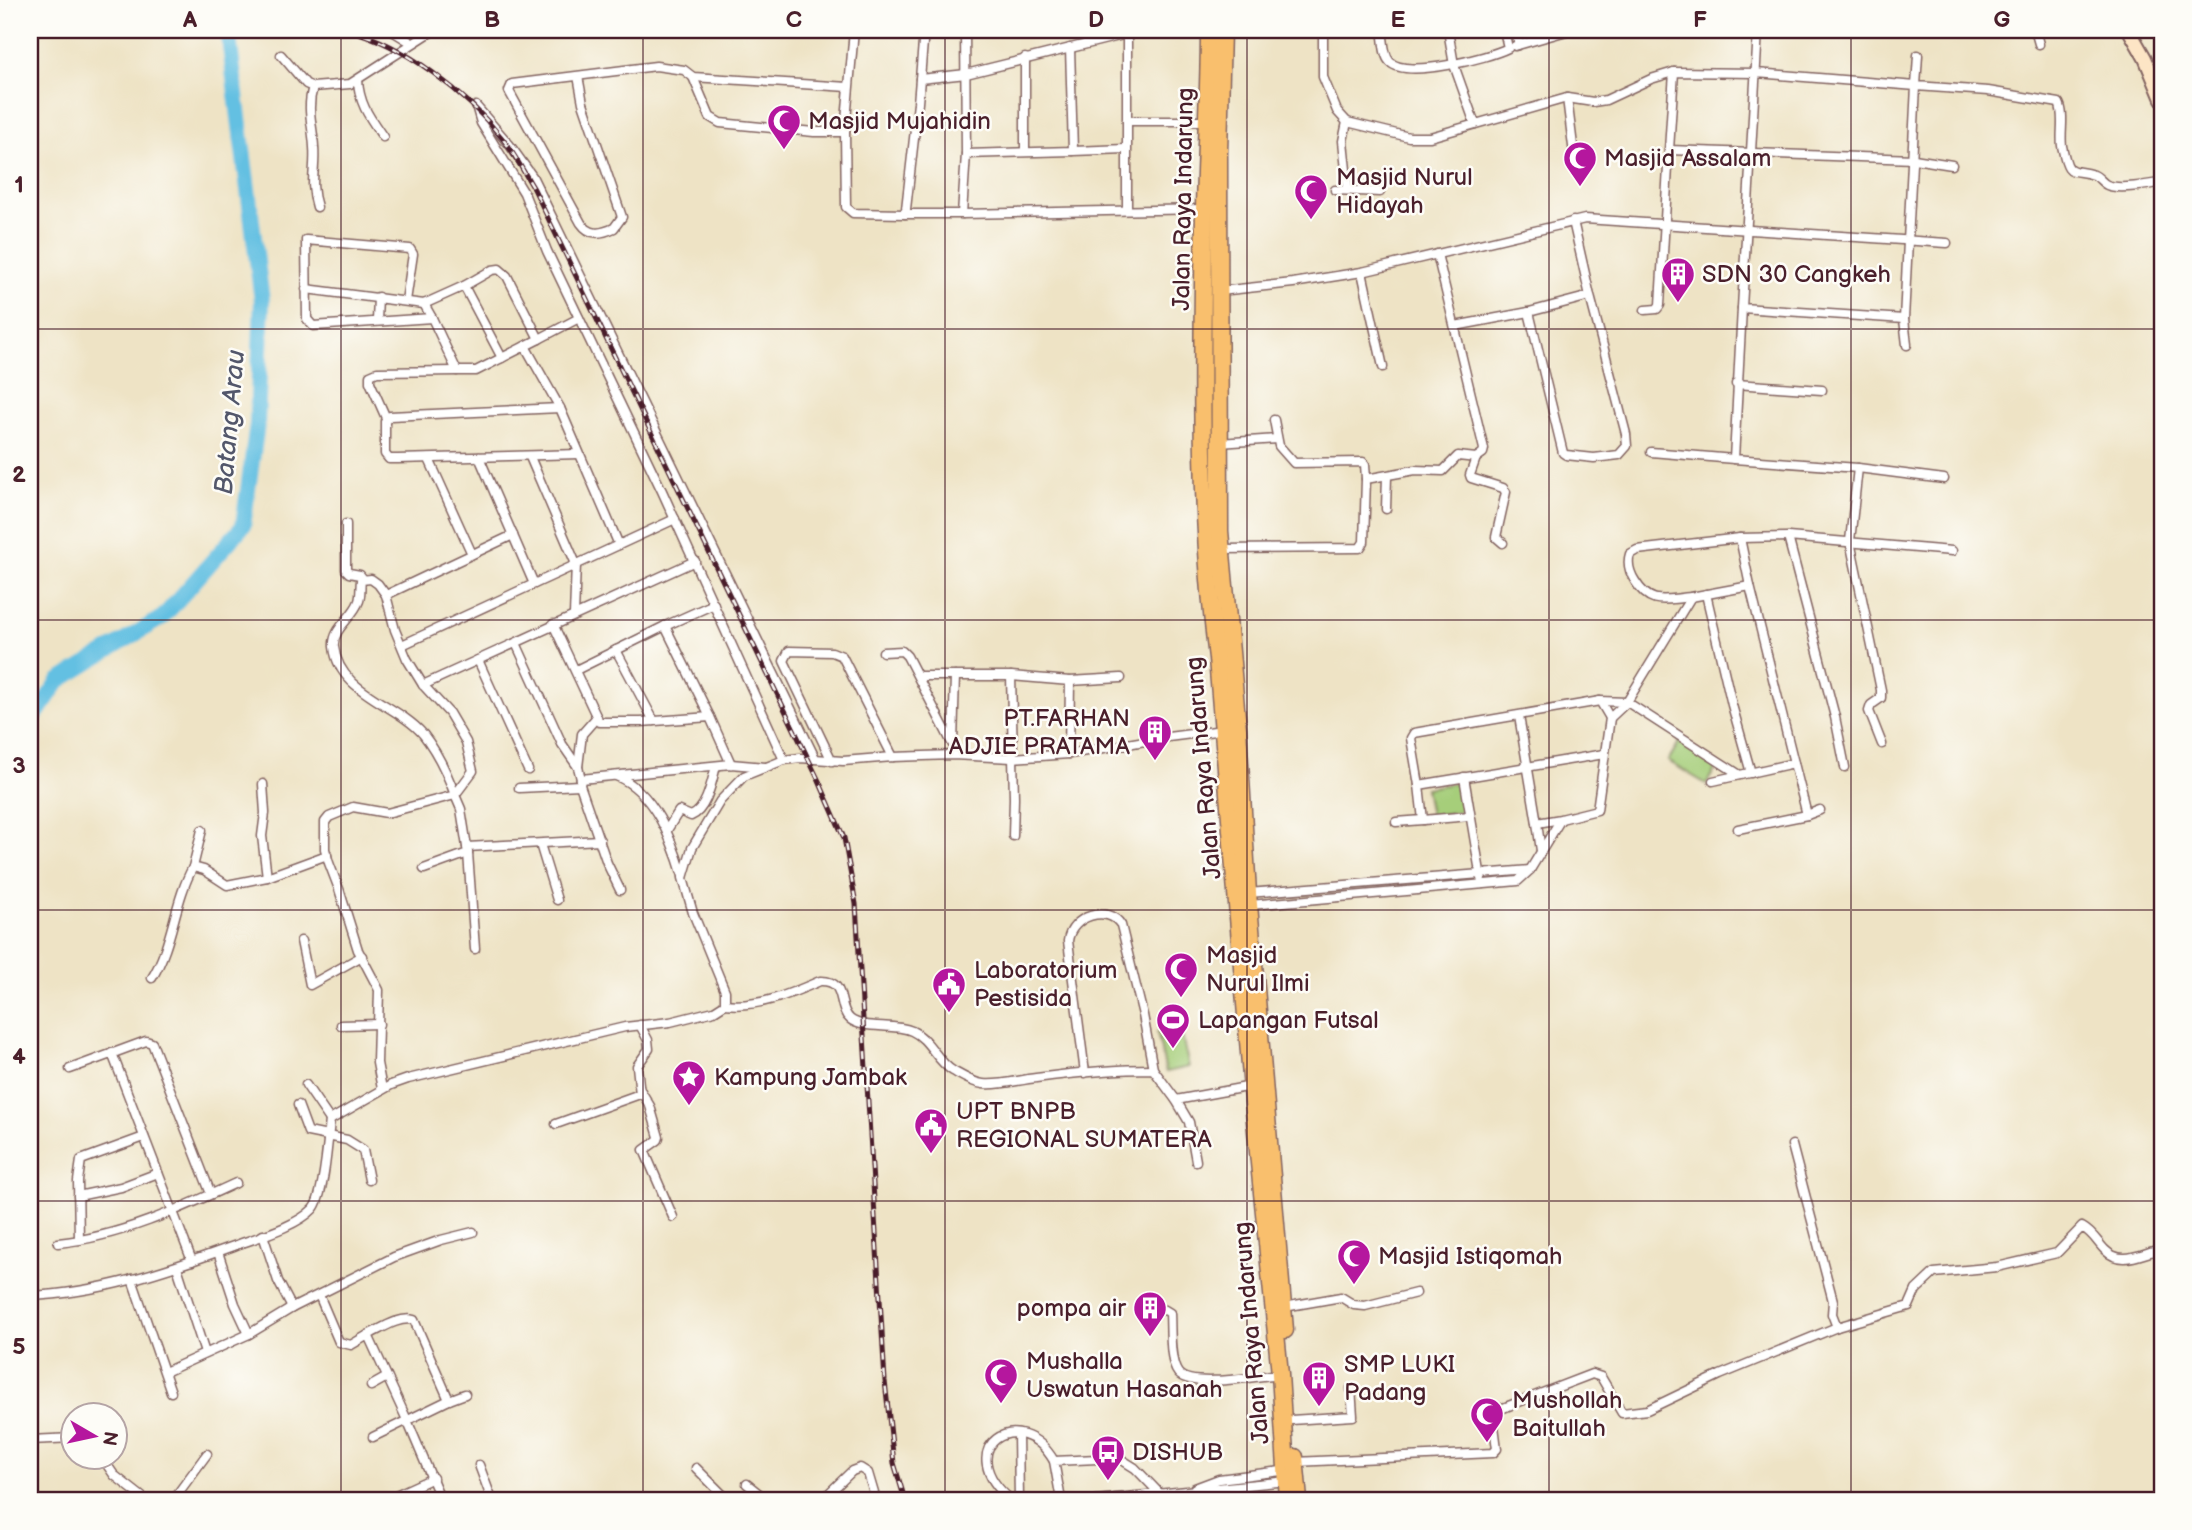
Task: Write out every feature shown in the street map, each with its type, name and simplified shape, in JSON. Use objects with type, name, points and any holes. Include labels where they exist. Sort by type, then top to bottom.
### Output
[{"type":"highway","name":"Jalan Raya Indarung","points":[[1209,30],[1204,209],[1212,251]]},
{"type":"highway","name":"Jalan Raya Indarung","points":[[1222,30],[1212,251],[1206,538],[1208,590],[1217,657],[1257,1095],[1292,1420],[1288,1500]]},
{"type":"highway","name":"Jalan Raya Indarung","points":[[1211,292],[1222,550],[1238,729],[1249,899],[1257,1095]]},
{"type":"highway","name":"Jalan Raya Indarung","points":[[1281,1316],[1280,1374],[1291,1471],[1299,1500]]},
{"type":"street","points":[[391,30],[412,43]]},
{"type":"street","points":[[281,55],[306,85],[313,87],[349,84],[434,30]]},
{"type":"street","points":[[854,30],[845,132],[847,210],[853,213],[962,214],[1204,209]]},
{"type":"street","points":[[905,214],[924,30]]},
{"type":"street","points":[[962,214],[967,154],[964,30]]},
{"type":"street","points":[[1323,30],[1322,77],[1337,111],[1347,122],[1409,137],[1430,137],[1567,98],[1593,102],[1606,100],[1651,79],[1674,72],[1756,73],[1988,91],[2057,102],[2062,107],[2060,128],[2071,172],[2096,176],[2108,186],[2162,183]]},
{"type":"street","points":[[1382,30],[1387,57],[1394,65],[1404,68],[1454,65],[1570,30]]},
{"type":"street","points":[[1448,30],[1454,65],[1475,124]]},
{"type":"street","points":[[1504,30],[1508,48]]},
{"type":"street","points":[[1518,30],[1518,46]]},
{"type":"street","points":[[1734,459],[1736,384],[1758,30]]},
{"type":"street","points":[[2035,30],[2039,44]]},
{"type":"street","points":[[2129,30],[2145,58],[2162,99]]},
{"type":"street","points":[[920,79],[966,74],[1127,32],[1127,209]]},
{"type":"street","points":[[1070,48],[1073,151]]},
{"type":"street","points":[[1907,345],[1904,319],[1918,55]]},
{"type":"street","points":[[1025,58],[1025,151]]},
{"type":"street","points":[[578,76],[583,103],[622,217],[614,228],[589,232],[581,223],[509,91],[515,82],[656,66],[684,70],[693,77],[709,117],[720,123],[814,132],[845,132]]},
{"type":"street","points":[[1645,310],[1657,309],[1660,305],[1674,72]]},
{"type":"street","points":[[693,77],[848,87]]},
{"type":"street","points":[[358,80],[364,110],[383,137]]},
{"type":"street","points":[[313,87],[308,109],[314,147],[312,183],[317,207]]},
{"type":"street","points":[[1567,98],[1574,154]]},
{"type":"street","points":[[784,760],[695,561],[547,251],[520,185],[481,123],[476,106],[532,176],[815,758]]},
{"type":"street","points":[[1127,121],[1207,121]]},
{"type":"street","points":[[1347,122],[1343,141],[1348,189]]},
{"type":"street","points":[[967,154],[1126,149]]},
{"type":"street","points":[[1669,150],[1914,159],[1952,164]]},
{"type":"street","points":[[1335,190],[1380,192]]},
{"type":"street","points":[[1211,292],[1362,272],[1585,219],[1947,243]]},
{"type":"street","points":[[1529,312],[1563,453],[1594,458],[1619,455],[1627,446],[1626,434],[1573,221]]},
{"type":"street","points":[[406,301],[413,254],[410,249],[309,239],[305,243],[307,318],[313,326],[432,318]]},
{"type":"street","points":[[1366,479],[1415,470],[1443,471],[1457,457],[1476,458],[1484,449],[1437,254]]},
{"type":"street","points":[[306,289],[424,303],[499,269],[503,271],[539,339]]},
{"type":"street","points":[[1362,272],[1383,367]]},
{"type":"street","points":[[464,286],[502,358]]},
{"type":"street","points":[[1455,326],[1529,312],[1590,296]]},
{"type":"street","points":[[377,321],[378,297]]},
{"type":"street","points":[[424,303],[457,371]]},
{"type":"street","points":[[1742,308],[1904,319]]},
{"type":"street","points":[[579,318],[476,371],[370,374],[370,382],[386,418],[385,454],[388,458],[579,454]]},
{"type":"street","points":[[525,346],[560,408],[619,545]]},
{"type":"street","points":[[1736,384],[1822,390]]},
{"type":"street","points":[[386,418],[399,414],[560,408]]},
{"type":"street","points":[[1222,550],[1360,548],[1364,542],[1366,479],[1363,461],[1295,464],[1281,450],[1274,420]]},
{"type":"street","points":[[1219,443],[1278,439]]},
{"type":"street","points":[[1651,452],[1858,468],[1944,479]]},
{"type":"street","points":[[479,457],[534,584]]},
{"type":"street","points":[[530,457],[576,565],[574,615]]},
{"type":"street","points":[[1476,458],[1471,478],[1503,488],[1506,492],[1496,537],[1503,543]]},
{"type":"street","points":[[429,459],[472,554]]},
{"type":"street","points":[[1858,468],[1850,541],[1882,695],[1871,705],[1869,711],[1882,744]]},
{"type":"street","points":[[1386,509],[1387,475]]},
{"type":"street","points":[[401,645],[675,519]]},
{"type":"street","points":[[346,524],[346,570],[360,575],[363,579],[374,581],[386,595],[401,645],[423,685],[449,713],[466,742],[472,760],[472,774],[455,795],[398,811],[374,812],[353,807],[329,817],[325,822],[327,855],[354,940],[379,990],[377,1063],[382,1090]]},
{"type":"street","points":[[386,595],[513,535]]},
{"type":"street","points":[[1788,537],[1835,717],[1845,767]]},
{"type":"street","points":[[1750,586],[1691,597],[1654,599],[1644,595],[1632,576],[1628,562],[1630,554],[1637,550],[1740,538],[1788,537],[1952,551]]},
{"type":"street","points":[[1740,538],[1807,815]]},
{"type":"street","points":[[423,685],[695,561]]},
{"type":"street","points":[[363,579],[357,606],[336,633],[336,657],[354,684],[401,714],[423,735],[441,759],[461,808],[475,949]]},
{"type":"street","points":[[1706,594],[1751,773]]},
{"type":"street","points":[[1537,822],[1597,810],[1610,718],[1627,702],[1691,597]]},
{"type":"street","points":[[576,670],[714,604]]},
{"type":"street","points":[[553,624],[602,723],[710,717]]},
{"type":"street","points":[[665,626],[731,764]]},
{"type":"street","points":[[516,643],[562,744],[578,767]]},
{"type":"street","points":[[616,650],[654,721]]},
{"type":"street","points":[[832,761],[784,661],[789,651],[832,652],[842,656],[893,757]]},
{"type":"street","points":[[883,652],[905,652],[953,745]]},
{"type":"street","points":[[478,660],[528,770]]},
{"type":"street","points":[[919,676],[1011,676],[1070,681],[1121,678]]},
{"type":"street","points":[[953,755],[955,676]]},
{"type":"street","points":[[1011,676],[1013,836]]},
{"type":"street","points":[[1069,754],[1070,681]]},
{"type":"street","points":[[1423,820],[1411,738],[1414,733],[1600,701],[1627,702],[1740,775]]},
{"type":"street","points":[[1600,701],[1610,718]]},
{"type":"street","points":[[1520,716],[1541,851]]},
{"type":"street","points":[[597,717],[582,734],[578,767],[607,863],[620,890]]},
{"type":"street","points":[[683,878],[692,848],[720,801],[737,781],[784,760],[815,758],[832,761],[953,755],[1012,758],[1069,754],[1223,730]]},
{"type":"street","points":[[1419,785],[1604,754]]},
{"type":"street","points":[[519,788],[581,782],[614,775],[731,764],[766,767]]},
{"type":"street","points":[[1713,781],[1794,764]]},
{"type":"street","points":[[667,830],[679,811],[691,816],[697,813],[708,793],[716,766]]},
{"type":"street","points":[[614,775],[630,783],[667,830],[693,913],[725,991],[725,1004]]},
{"type":"street","points":[[1464,777],[1482,884]]},
{"type":"street","points":[[263,784],[265,813],[262,836],[267,877]]},
{"type":"street","points":[[1738,829],[1820,810]]},
{"type":"street","points":[[1396,822],[1470,816]]},
{"type":"street","points":[[1249,899],[1518,881],[1530,870],[1561,819]]},
{"type":"street","points":[[152,978],[167,950],[167,937],[193,867],[202,830]]},
{"type":"street","points":[[424,869],[467,850],[600,840]]},
{"type":"street","points":[[540,844],[557,900]]},
{"type":"street","points":[[193,867],[204,870],[227,885],[267,877],[327,855]]},
{"type":"street","points":[[1249,899],[1530,870]]},
{"type":"street","points":[[1085,1073],[1068,941],[1074,924],[1096,915],[1111,916],[1121,925],[1153,1069],[1189,1122],[1196,1161]]},
{"type":"street","points":[[301,941],[310,985],[362,956]]},
{"type":"street","points":[[330,1120],[391,1084],[433,1072],[625,1027],[670,1022],[714,1011],[725,1004],[738,1005],[770,1000],[820,981],[837,987],[846,1015],[852,1021],[912,1031],[919,1035],[943,1065],[979,1083],[1153,1069]]},
{"type":"street","points":[[341,1025],[379,1024]]},
{"type":"street","points":[[640,1025],[648,1040],[649,1049],[637,1066],[641,1091],[650,1106],[659,1136],[657,1141],[644,1150],[673,1217]]},
{"type":"street","points":[[70,1069],[146,1041],[152,1043],[211,1195]]},
{"type":"street","points":[[112,1054],[192,1261]]},
{"type":"street","points":[[30,1296],[71,1293],[177,1267],[263,1235],[304,1216],[317,1202],[330,1120],[306,1085]]},
{"type":"street","points":[[556,1124],[639,1095],[641,1091]]},
{"type":"street","points":[[1176,1100],[1257,1095]]},
{"type":"street","points":[[298,1105],[308,1132],[355,1143],[363,1150],[369,1180]]},
{"type":"street","points":[[79,1240],[78,1169],[81,1160],[144,1137]]},
{"type":"street","points":[[1792,1145],[1833,1301],[1832,1314],[1837,1327]]},
{"type":"street","points":[[78,1196],[121,1187],[158,1173]]},
{"type":"street","points":[[58,1243],[79,1240],[149,1220],[236,1183]]},
{"type":"street","points":[[1096,1500],[1164,1498],[1193,1489],[1208,1491],[1291,1471],[1493,1453],[1497,1449],[1493,1418],[1498,1410],[1592,1374],[1601,1377],[1618,1410],[1627,1414],[1647,1410],[1837,1327],[1909,1306],[1916,1290],[1934,1273],[1997,1267],[2057,1253],[2082,1227],[2095,1237],[2106,1252],[2119,1259],[2133,1258],[2162,1249]]},
{"type":"street","points":[[165,1372],[249,1334],[292,1308],[394,1257],[473,1232]]},
{"type":"street","points":[[263,1235],[278,1281],[292,1308]]},
{"type":"street","points":[[218,1252],[235,1304],[249,1334]]},
{"type":"street","points":[[177,1267],[205,1353]]},
{"type":"street","points":[[132,1279],[171,1392]]},
{"type":"street","points":[[1281,1316],[1341,1297],[1354,1305],[1365,1306],[1416,1293]]},
{"type":"street","points":[[319,1295],[339,1342],[351,1345],[400,1320],[414,1320],[449,1400]]},
{"type":"street","points":[[1151,1311],[1165,1310],[1170,1313],[1173,1361],[1175,1370],[1183,1378],[1205,1382],[1280,1374]]},
{"type":"street","points":[[368,1335],[441,1500]]},
{"type":"street","points":[[370,1386],[387,1377]]},
{"type":"street","points":[[1292,1420],[1353,1416],[1351,1388]]},
{"type":"street","points":[[373,1437],[465,1394]]},
{"type":"street","points":[[1018,1434],[1019,1500]]},
{"type":"street","points":[[1011,1500],[993,1483],[986,1460],[992,1442],[999,1436],[1018,1434],[1043,1444],[1054,1461],[1060,1500]]},
{"type":"street","points":[[30,1440],[60,1439]]},
{"type":"street","points":[[173,1500],[207,1454]]},
{"type":"street","points":[[1054,1461],[1119,1458],[1135,1468],[1164,1498]]},
{"type":"street","points":[[479,1465],[492,1500]]},
{"type":"street","points":[[696,1468],[728,1500]]},
{"type":"street","points":[[822,1500],[852,1471],[860,1468],[868,1473],[876,1500]]},
{"type":"street","points":[[110,1470],[146,1500]]},
{"type":"street","points":[[396,1495],[433,1478]]},
{"type":"street","points":[[747,1484],[767,1500]]},
{"type":"green space","points":[[1680,741],[1718,765],[1706,784],[1668,761]]},
{"type":"green space","points":[[1462,782],[1467,810],[1430,816],[1425,788]]},
{"type":"green space","name":"Lapangan Futsal","points":[[1180,1027],[1189,1067],[1166,1072],[1157,1032]]},
{"type":"waterway","name":"Batang Arau","points":[[30,723],[59,681],[163,617],[243,526],[257,424],[262,301],[228,30]]},
{"type":"railway","points":[[349,30],[370,37],[413,59],[453,88],[487,121],[515,157],[534,189],[844,838],[856,904],[885,1381],[894,1463],[905,1500]]},
{"type":"place","name":"Masjid Mujahidin","points":[[784,151]]},
{"type":"place","name":"Masjid Assalam","points":[[1580,188]]},
{"type":"place","name":"Masjid Nurul Hidayah","points":[[1311,221]]},
{"type":"place","name":"SDN 30 Cangkeh","points":[[1678,304]]},
{"type":"place","name":"PT.FARHAN ADJIE PRATAMA","points":[[1155,762]]},
{"type":"place","name":"Masjid Nurul Ilmi","points":[[1181,999]]},
{"type":"place","name":"Laboratorium Pestisida","points":[[949,1014]]},
{"type":"place","name":"Lapangan Futsal","points":[[1173,1050]]},
{"type":"place","name":"Kampung Jambak","points":[[689,1107]]},
{"type":"place","name":"UPT BNPB REGIONAL SUMATERA","points":[[931,1155]]},
{"type":"place","name":"Masjid Istiqomah","points":[[1354,1286]]},
{"type":"place","name":"pompa air","points":[[1150,1338]]},
{"type":"place","name":"Mushalla Uswatun Hasanah","points":[[1001,1405]]},
{"type":"place","name":"SMP LUKI Padang","points":[[1319,1408]]},
{"type":"place","name":"Mushollah Baitullah","points":[[1487,1444]]},
{"type":"place","name":"DISHUB","points":[[1108,1482]]}]
